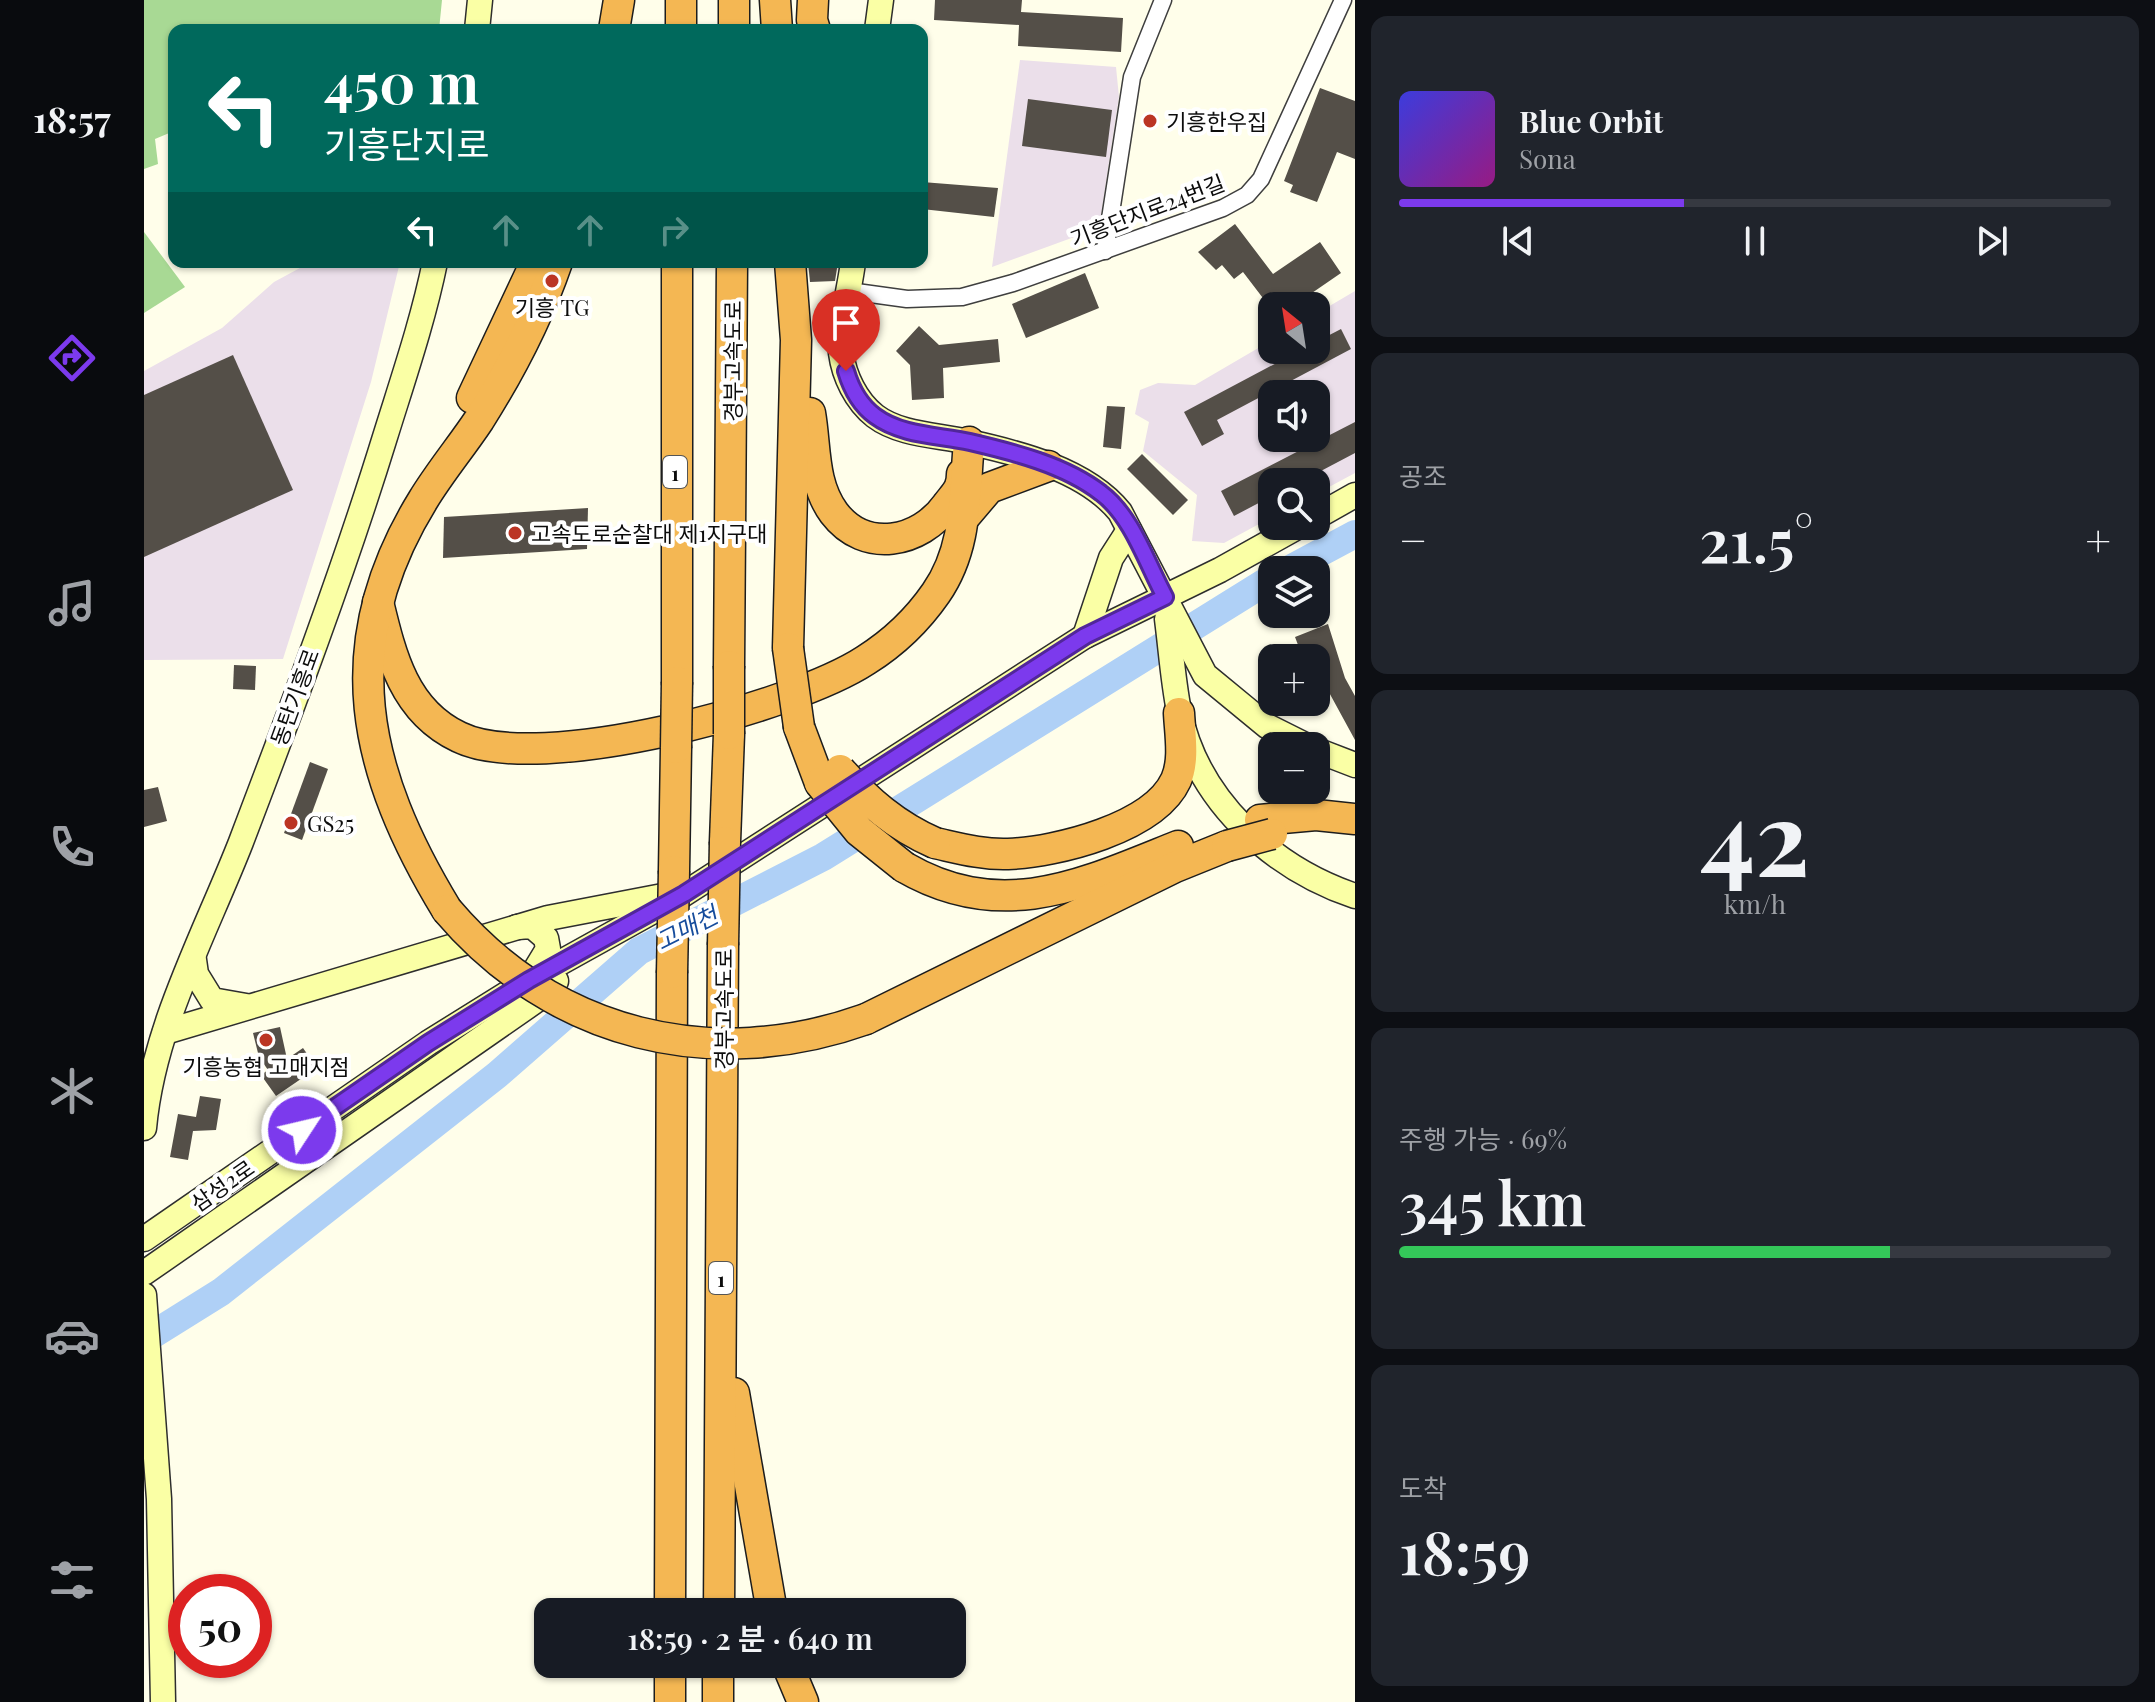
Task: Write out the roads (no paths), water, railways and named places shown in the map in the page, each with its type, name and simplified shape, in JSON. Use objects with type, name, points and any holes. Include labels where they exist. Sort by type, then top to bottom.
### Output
[{"type":"highway","points":[[615,24],[619,0]]},
{"type":"highway","points":[[681,0],[681,24]]},
{"type":"highway","points":[[734,0],[734,24]]},
{"type":"highway","points":[[775,0],[777,24]]},
{"type":"highway","points":[[813,0],[813,24]]},
{"type":"highway","points":[[424,498],[533,268]]},
{"type":"highway","points":[[554,268],[506,375],[424,498],[396,547],[370,639],[367,688],[374,744],[395,814],[412,853],[447,910],[484,950],[539,991],[605,1024],[649,1036],[736,1045],[770,1044],[866,1019],[1161,874],[1220,839]]},
{"type":"highway","name":"1","points":[[670,1598],[672,973],[679,882],[676,748],[677,268]]},
{"type":"highway","name":"경부고속도로","points":[[719,1598],[723,945],[729,734],[732,268]]},
{"type":"highway","points":[[790,268],[796,340],[820,486],[832,510],[849,528],[883,539],[905,538],[933,523],[962,487],[969,442]]},
{"type":"highway","points":[[796,340],[792,646],[806,725],[859,831],[904,867],[928,881],[965,892],[1003,897],[1042,895],[1220,839],[1316,815],[1355,819]]},
{"type":"highway","points":[[378,602],[393,663],[409,694],[430,718],[458,737],[494,749],[523,750],[613,741],[783,699],[867,660],[907,627],[934,597],[950,567],[966,515],[969,442]]},
{"type":"highway","points":[[966,515],[989,488],[1048,466]]},
{"type":"highway","points":[[830,776],[881,812],[935,843],[978,852],[1039,850],[1133,822],[1167,797],[1181,766],[1178,701]]},
{"type":"highway","points":[[1266,827],[1355,837]]},
{"type":"highway","points":[[721,1308],[770,1598]]},
{"type":"highway","points":[[670,1678],[670,1702]]},
{"type":"highway","points":[[718,1678],[718,1702]]},
{"type":"highway","points":[[793,1678],[803,1702]]},
{"type":"main road","points":[[478,24],[480,0]]},
{"type":"main road","points":[[878,24],[881,0]]},
{"type":"main road","name":"동탄기흥로","points":[[144,1128],[148,1077],[338,577],[405,372],[433,268]]},
{"type":"main road","points":[[852,268],[841,351],[851,390],[875,417],[928,436],[969,442],[1048,466],[1100,492],[1120,512],[1169,612],[1180,648],[1178,701],[1196,761],[1228,812],[1281,859],[1355,896]]},
{"type":"main road","points":[[1330,509],[1355,495]]},
{"type":"main road","points":[[1085,636],[1111,558],[1129,530]]},
{"type":"main road","name":"삼성2로","points":[[144,1239],[428,1043],[598,940],[679,882],[1085,636],[1169,612],[1278,540]]},
{"type":"main road","points":[[1180,648],[1205,675],[1267,726],[1279,732]]},
{"type":"main road","points":[[1178,701],[1187,676],[1205,675]]},
{"type":"main road","points":[[1330,755],[1355,765]]},
{"type":"main road","points":[[165,1032],[514,927],[599,907],[679,882]]},
{"type":"main road","points":[[514,927],[532,926],[546,938],[548,949],[529,980]]},
{"type":"main road","points":[[144,1273],[538,999],[598,940]]},
{"type":"main road","points":[[194,960],[196,974],[212,1000],[248,1007]]},
{"type":"main road","points":[[144,1295],[159,1499],[163,1702]]},
{"type":"street","points":[[1105,251],[1132,77],[1163,0]]},
{"type":"street","name":"기흥단지로24번길","points":[[849,291],[907,299],[962,297],[1193,220],[1247,195],[1261,179],[1343,0]]},
{"type":"waterway","name":"고매천","points":[[1314,556],[1355,534]]},
{"type":"waterway","name":"고매천","points":[[144,1340],[221,1292],[497,1075],[639,951],[823,857],[1258,587]]},
{"type":"place","name":"기흥한우집","points":[[1150,121]]},
{"type":"place","name":"기흥 TG","points":[[552,281]]},
{"type":"place","name":"고속도로순찰대 제1지구대","points":[[515,533]]},
{"type":"place","name":"GS25","points":[[291,823]]},
{"type":"place","name":"기흥농협 고매지점","points":[[266,1040]]}]
